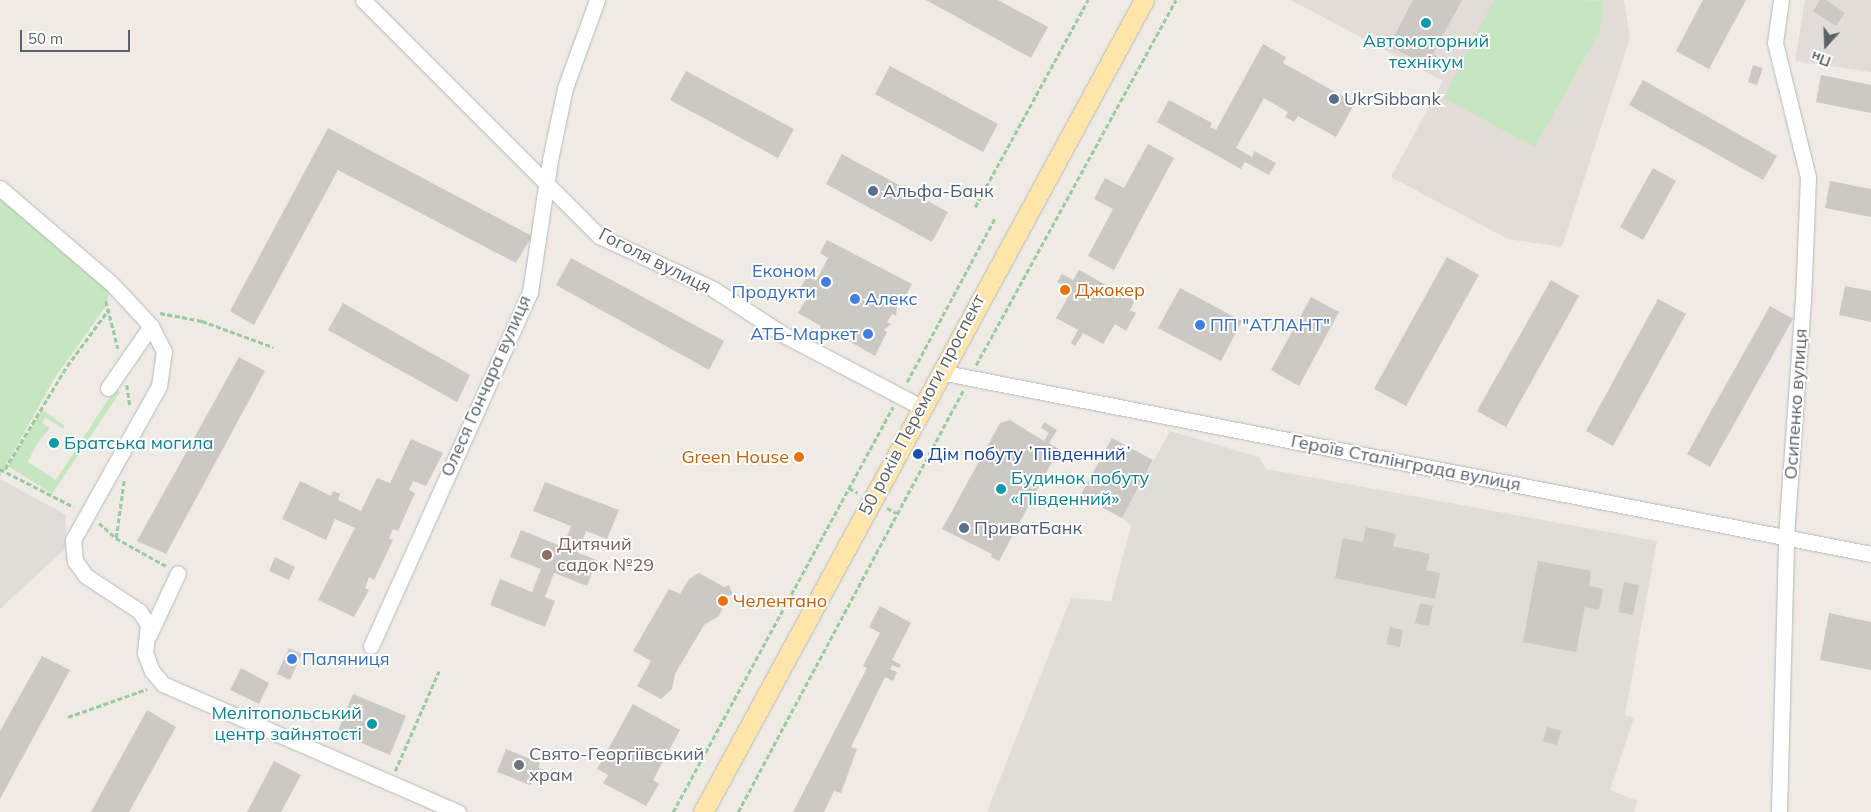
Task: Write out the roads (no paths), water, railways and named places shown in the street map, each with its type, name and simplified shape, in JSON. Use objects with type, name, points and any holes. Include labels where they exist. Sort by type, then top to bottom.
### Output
[{"type":"main road","name":"50 років Перемоги проспект","points":[[703,812],[940,372],[1144,0]]},
{"type":"street","name":"Гоголя вулиця","points":[[363,0],[599,236],[713,289],[786,336],[921,407]]},
{"type":"street","name":"Олеся Гончара вулиця","points":[[371,646],[525,304],[565,88],[597,0]]},
{"type":"street","name":"Осипенко вулиця","points":[[1779,812],[1786,536],[1803,301],[1808,177],[1775,43],[1781,0]]},
{"type":"street","points":[[0,188],[152,318],[164,351],[158,386],[72,540],[75,561],[86,576],[139,611],[148,624],[145,653],[152,671],[163,684],[458,812]]},
{"type":"street","points":[[108,388],[152,318]]},
{"type":"street","name":"Героїв Сталінграда вулиця","points":[[940,372],[1786,536],[1864,554]]},
{"type":"street","points":[[148,636],[178,573]]},
{"type":"place","name":"Автомоторний технікум","points":[[1426,23]]},
{"type":"place","name":"UkrSibbank","points":[[1334,99]]},
{"type":"place","name":"Альфа-Банк","points":[[873,191]]},
{"type":"place","name":"Економ Продукти","points":[[826,282]]},
{"type":"place","name":"Джокер","points":[[1065,290]]},
{"type":"place","name":"Алекс","points":[[855,299]]},
{"type":"place","name":"ПП \"АТЛАНТ\"","points":[[1200,325]]},
{"type":"place","name":"АТБ-Маркет","points":[[868,334]]},
{"type":"place","name":"Братська могила","points":[[54,443]]},
{"type":"place","name":"Дім побуту ʼПівденнийʼ","points":[[918,454]]},
{"type":"place","name":"Green House","points":[[799,457]]},
{"type":"place","name":"Будинок побуту «Південний»","points":[[1001,489]]},
{"type":"place","name":"ПриватБанк","points":[[964,528]]},
{"type":"place","name":"Дитячий садок №29","points":[[547,555]]},
{"type":"place","name":"Челентано","points":[[723,601]]},
{"type":"place","name":"Паляниця","points":[[292,659]]},
{"type":"place","name":"Мелітопольський центр зайнятості","points":[[372,724]]},
{"type":"place","name":"Свято-Георгіївський храм","points":[[519,765]]}]
